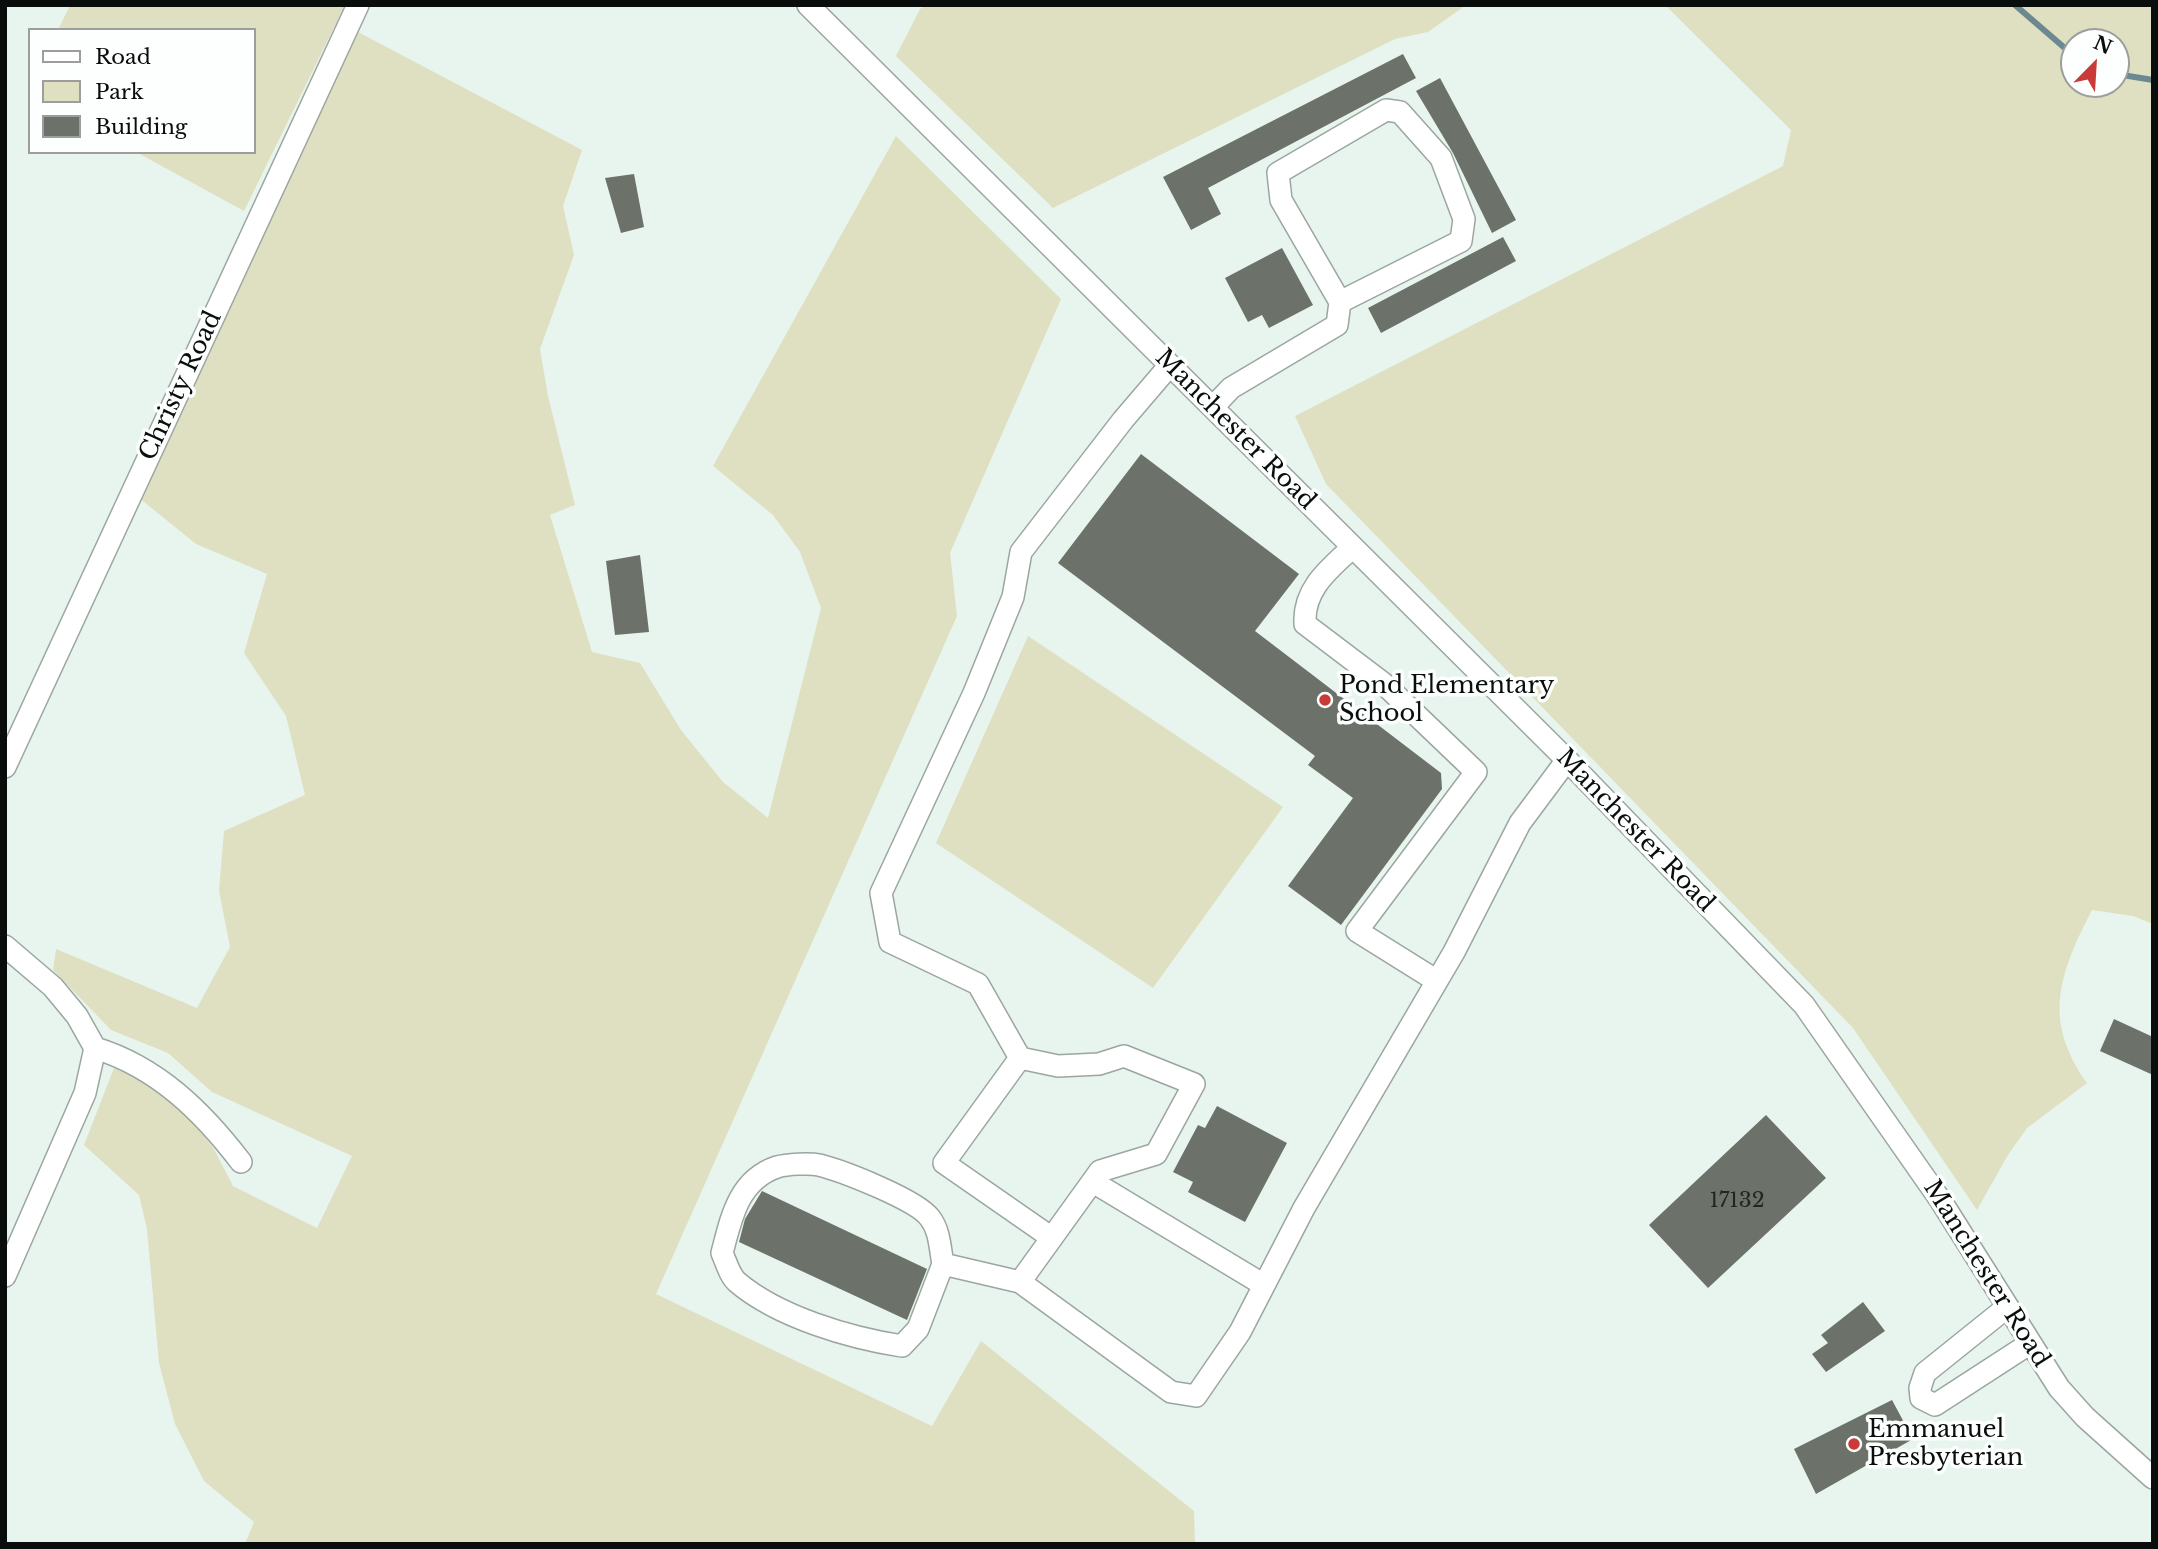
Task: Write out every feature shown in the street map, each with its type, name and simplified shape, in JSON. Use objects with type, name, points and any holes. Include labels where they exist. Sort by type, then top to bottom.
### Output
[{"type":"street","name":"Christy Road","points":[[5,767],[358,5]]},
{"type":"street","name":"Manchester Road","points":[[808,5],[1567,761],[1804,1005],[1941,1201],[2006,1308],[2059,1388],[2085,1417],[2150,1471]]},
{"type":"street","points":[[1213,407],[1231,388],[1328,333],[1337,324],[1340,302],[1281,200],[1278,173],[1386,110],[1400,112],[1441,158],[1464,219],[1461,241],[1340,302]]},
{"type":"street","points":[[1020,1282],[1100,1171],[1156,1154],[1194,1084],[1124,1056],[1099,1064],[1058,1066],[1020,1058],[978,984],[890,942],[881,894],[974,693],[1013,597],[1021,552],[1123,420],[1170,365]]},
{"type":"street","points":[[1353,547],[1323,575],[1308,594],[1304,610],[1305,624],[1383,683],[1476,772],[1357,931],[1437,981]]},
{"type":"street","points":[[943,1264],[1020,1282],[1171,1392],[1196,1396],[1240,1332],[1304,1208],[1437,981],[1520,823],[1567,761]]},
{"type":"street","points":[[5,946],[53,987],[78,1016],[95,1048],[143,1068],[186,1100],[214,1126],[241,1162]]},
{"type":"street","points":[[5,1276],[85,1093],[95,1048]]},
{"type":"street","points":[[1020,1058],[944,1163],[1052,1238]]},
{"type":"street","points":[[817,1164],[880,1188],[928,1215],[936,1228],[943,1264],[918,1329],[902,1346],[858,1339],[790,1313],[736,1280],[722,1253],[734,1205],[750,1185],[777,1167],[817,1164]]},
{"type":"street","points":[[1093,1182],[1264,1285]]},
{"type":"street","points":[[2006,1308],[1925,1373],[1920,1388],[1921,1398],[1935,1405],[2029,1344]]},
{"type":"green space","points":[[70,5],[345,5],[244,211],[140,154],[256,154],[256,28],[59,28]]},
{"type":"green space","points":[[926,5],[1466,5],[1428,32],[1395,39],[1053,208],[896,56],[920,9]]},
{"type":"green space","points":[[1665,5],[2153,5],[2153,924],[2133,916],[2092,910],[2071,955],[2060,997],[2064,1038],[2087,1083],[2027,1128],[2008,1155],[1977,1210],[1853,1028],[1326,484],[1295,416],[1783,166],[1791,130]]},
{"type":"green space","points":[[356,31],[582,150],[563,206],[574,255],[540,349],[548,396],[575,505],[550,515],[592,652],[640,663],[681,730],[723,782],[768,818],[821,608],[800,552],[773,515],[713,466],[896,136],[1061,299],[950,553],[957,616],[656,1294],[932,1426],[981,1341],[1194,1511],[1195,1544],[245,1544],[254,1522],[204,1481],[175,1424],[159,1363],[147,1229],[139,1195],[84,1145],[114,1068],[154,1086],[189,1117],[214,1149],[233,1186],[317,1228],[352,1156],[212,1092],[168,1053],[111,1030],[53,970],[56,949],[197,1008],[230,947],[219,891],[224,831],[305,795],[286,716],[244,653],[267,574],[196,544],[138,497]]},
{"type":"green space","points":[[1028,636],[1283,807],[1153,988],[936,843]]},
{"type":"building","points":[[1403,54],[1416,78],[1208,188],[1221,214],[1191,230],[1163,177]]},
{"type":"building","points":[[1440,78],[1516,220],[1492,233],[1453,153],[1416,91]]},
{"type":"building","points":[[634,174],[644,227],[621,233],[605,178]]},
{"type":"building","points":[[1503,237],[1516,261],[1381,333],[1368,308]]},
{"type":"building","points":[[1282,248],[1313,305],[1269,328],[1262,315],[1248,322],[1225,278]]},
{"type":"building","points":[[1141,454],[1299,574],[1255,631],[1441,773],[1442,789],[1341,925],[1288,886],[1353,798],[1308,765],[1315,756],[1058,563]]},
{"type":"building","points":[[640,555],[649,632],[615,635],[606,561]]},
{"type":"building","points":[[2114,1019],[2153,1037],[2153,1075],[2100,1051]]},
{"type":"building","points":[[1217,1106],[1287,1143],[1245,1222],[1188,1192],[1193,1182],[1173,1172],[1198,1125],[1205,1128]]},
{"type":"building","points":[[1766,1115],[1826,1178],[1708,1288],[1649,1225]]},
{"type":"building","points":[[762,1191],[927,1269],[907,1320],[739,1242],[745,1219]]},
{"type":"building","points":[[1863,1302],[1885,1331],[1826,1372],[1812,1354],[1828,1343],[1821,1335]]},
{"type":"building","name":"Emmanuel Presbyterian","points":[[1892,1400],[1913,1439],[1816,1494],[1794,1449]]},
{"type":"waterway","points":[[2015,5],[2060,44]]},
{"type":"waterway","points":[[2130,76],[2153,80]]},
{"type":"place","name":"Pond Elementary School","points":[[1325,700]]},
{"type":"place","name":"Emmanuel Presbyterian","points":[[1854,1444]]}]
